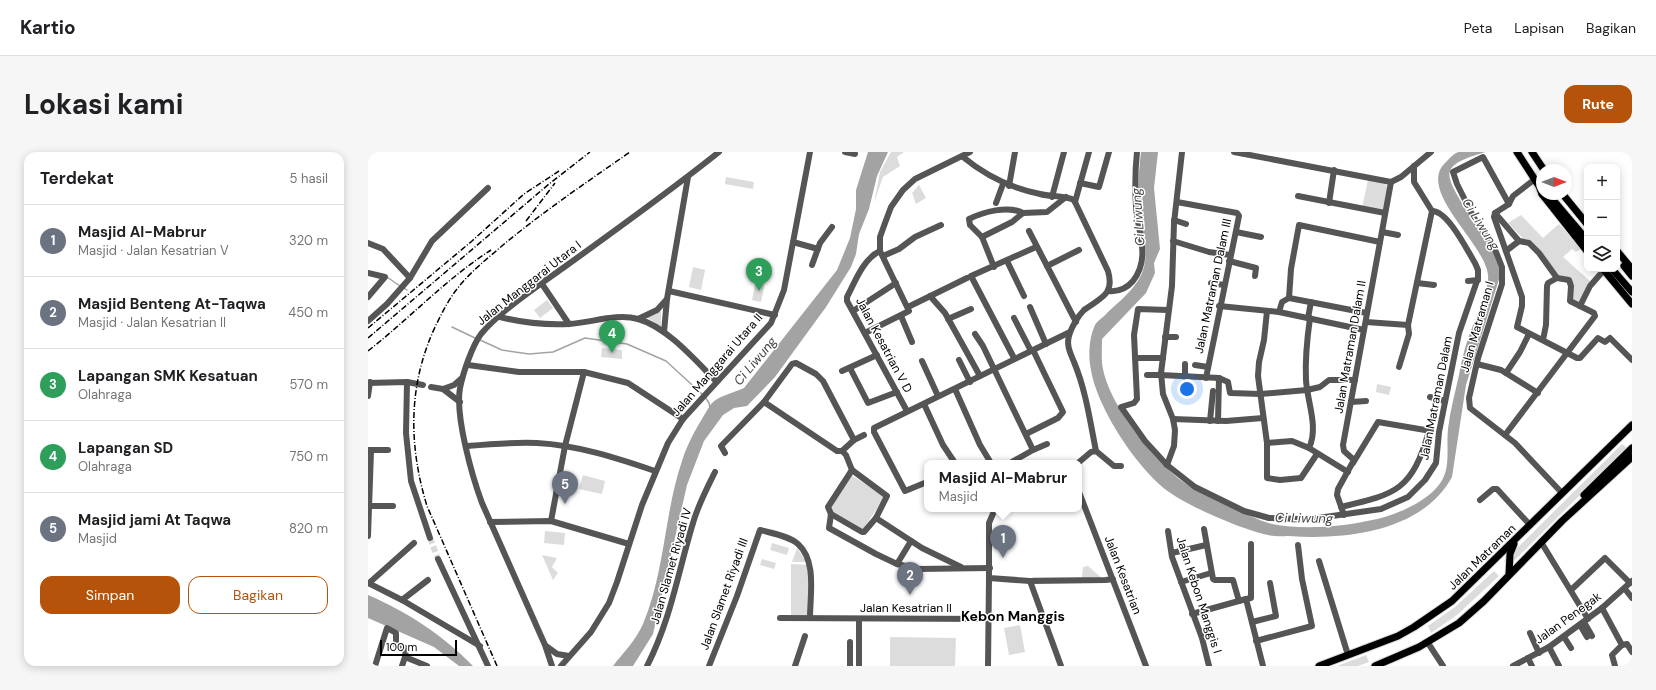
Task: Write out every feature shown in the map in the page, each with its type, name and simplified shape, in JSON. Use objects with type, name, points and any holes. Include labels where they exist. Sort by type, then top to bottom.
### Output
[{"type":"main road","points":[[1518,152],[1536,180]]},
{"type":"main road","points":[[1532,152],[1540,164]]},
{"type":"main road","points":[[1547,200],[1584,246]]},
{"type":"main road","points":[[1553,200],[1584,237]]},
{"type":"main road","points":[[1567,200],[1584,220]]},
{"type":"main road","points":[[1569,200],[1584,213]]},
{"type":"main road","points":[[1620,255],[1632,269]]},
{"type":"main road","points":[[1620,262],[1632,276]]},
{"type":"main road","points":[[1605,272],[1632,304]]},
{"type":"main road","points":[[1615,272],[1632,292]]},
{"type":"main road","name":"Jalan Matraman","points":[[1320,666],[1398,636],[1442,608],[1463,592],[1562,493],[1632,426]]},
{"type":"main road","name":"Jalan Matraman","points":[[1510,574],[1510,554],[1516,542],[1632,426]]},
{"type":"main road","points":[[1562,521],[1592,486],[1632,448]]},
{"type":"main road","points":[[1375,666],[1430,641],[1459,623],[1562,521],[1632,457]]},
{"type":"street","name":"Jalan Manggarai Utara I","points":[[552,666],[475,484],[460,402],[459,393],[463,378],[476,342],[481,335],[500,317],[542,284],[688,177],[719,152]]},
{"type":"street","name":"Jalan Manggarai Utara II","points":[[562,665],[591,632],[602,616],[617,582],[655,471],[668,443],[683,418],[771,322],[775,315],[784,290],[810,152]]},
{"type":"street","points":[[845,152],[856,154]]},
{"type":"street","points":[[865,333],[910,311],[881,254],[880,237],[891,207],[903,190],[926,172],[963,157],[970,152]]},
{"type":"street","points":[[996,203],[1006,185],[1015,152]]},
{"type":"street","points":[[1052,197],[1064,152]]},
{"type":"street","points":[[1075,202],[1089,152]]},
{"type":"street","points":[[1080,183],[1099,187],[1109,152]]},
{"type":"street","points":[[1109,290],[1116,291],[1125,288],[1135,278],[1141,267],[1142,251],[1136,208],[1137,152]]},
{"type":"street","points":[[1167,465],[1174,446],[1176,430],[1174,419],[1163,394],[1161,375],[1172,286],[1174,220],[1182,152]]},
{"type":"street","points":[[1234,152],[1391,182],[1401,177],[1431,152]]},
{"type":"street","points":[[963,157],[982,172],[1006,185],[1052,197],[1066,197],[1075,202],[1108,271],[1110,280],[1109,290],[1104,296],[1082,313],[1076,322],[1070,332],[1068,347],[1084,388],[1096,451],[1114,466],[1121,466]]},
{"type":"street","name":"Jalan Matraman I","points":[[1509,204],[1483,157],[1453,173],[1474,218],[1494,247],[1502,267],[1502,284],[1477,364],[1469,398],[1470,408],[1505,435],[1562,493]]},
{"type":"street","points":[[1399,367],[1409,334],[1408,325],[1432,211],[1414,182],[1414,166]]},
{"type":"street","points":[[1329,203],[1334,170]]},
{"type":"street","points":[[664,332],[667,299],[688,177]]},
{"type":"street","points":[[1401,177],[1414,182]]},
{"type":"street","name":"Jalan Matraman Dalam II","points":[[1353,463],[1353,459],[1343,449],[1391,182]]},
{"type":"street","points":[[1495,215],[1509,204],[1513,196],[1536,186]]},
{"type":"street","points":[[368,320],[401,289],[432,241],[488,188]]},
{"type":"street","points":[[1298,196],[1385,213]]},
{"type":"street","points":[[994,266],[982,237],[970,226],[969,219],[997,210],[1012,210],[1023,213],[1047,212],[1066,197]]},
{"type":"street","name":"Jalan Matraman Dalam III","points":[[1177,202],[1210,204],[1237,213],[1239,216],[1219,306],[1206,378]]},
{"type":"street","points":[[1237,213],[1239,206]]},
{"type":"street","points":[[1432,211],[1440,212],[1445,216],[1475,263],[1478,270],[1478,280],[1468,281]]},
{"type":"street","points":[[982,237],[1012,222],[1023,213]]},
{"type":"street","points":[[1495,215],[1519,241],[1533,246],[1557,278]]},
{"type":"street","points":[[1495,215],[1523,303],[1517,325],[1518,328],[1577,358],[1580,358],[1598,338],[1604,342],[1609,338],[1613,339],[1632,360]]},
{"type":"street","points":[[1174,220],[1186,224]]},
{"type":"street","points":[[881,254],[899,249],[915,237],[941,225]]},
{"type":"street","points":[[1289,298],[1291,269],[1299,225],[1380,242]]},
{"type":"street","points":[[812,266],[822,238],[832,226]]},
{"type":"street","points":[[1029,231],[1076,322]]},
{"type":"street","points":[[1236,232],[1261,237]]},
{"type":"street","points":[[1382,232],[1398,235]]},
{"type":"street","points":[[1173,241],[1230,258],[1256,268],[1255,276]]},
{"type":"street","points":[[1506,251],[1519,241]]},
{"type":"street","points":[[793,242],[818,249]]},
{"type":"street","points":[[368,243],[385,251],[408,280]]},
{"type":"street","points":[[1014,358],[971,276],[1008,261],[1036,247]]},
{"type":"street","points":[[1047,266],[1079,250]]},
{"type":"street","name":"Jalan Kesatrian V D","points":[[881,254],[867,261],[847,297],[847,302],[907,411]]},
{"type":"street","points":[[1008,261],[1024,296]]},
{"type":"street","points":[[1580,306],[1590,286],[1601,272]]},
{"type":"street","points":[[368,273],[385,277],[368,297]]},
{"type":"street","points":[[908,307],[967,278]]},
{"type":"street","points":[[1505,435],[1595,318],[1594,313],[1570,300],[1571,286],[1569,280],[1557,278],[1548,283],[1546,325],[1543,340]]},
{"type":"street","name":"Jalan Matraman Dalam","points":[[1168,310],[1138,309],[1134,336],[1136,399],[1134,403],[1121,407],[1145,441],[1167,465],[1195,487],[1244,511],[1269,518],[1318,518],[1381,509],[1408,497],[1425,480],[1436,463],[1439,432],[1459,333],[1478,280]]},
{"type":"street","points":[[1211,282],[1224,285]]},
{"type":"street","points":[[853,311],[896,283]]},
{"type":"street","points":[[1417,283],[1434,285]]},
{"type":"street","points":[[542,284],[569,324]]},
{"type":"street","points":[[669,291],[775,315]]},
{"type":"street","points":[[930,296],[948,319],[980,376]]},
{"type":"street","points":[[1279,312],[1282,302],[1289,298],[1367,313]]},
{"type":"street","points":[[638,319],[657,310],[667,299]]},
{"type":"street","points":[[1308,448],[1312,428],[1307,390],[1306,353],[1311,302]]},
{"type":"street","points":[[1219,306],[1279,312],[1364,330]]},
{"type":"street","points":[[1030,307],[1046,344]]},
{"type":"street","points":[[948,319],[971,309]]},
{"type":"street","points":[[1267,311],[1264,340],[1259,362],[1259,386],[1267,443],[1269,479],[1301,478],[1317,454]]},
{"type":"street","points":[[901,316],[912,342]]},
{"type":"street","points":[[500,317],[523,323],[569,324],[604,319],[638,319],[664,332],[716,381]]},
{"type":"street","points":[[1014,318],[1063,412],[1058,418],[1026,434]]},
{"type":"street","points":[[1366,322],[1408,325]]},
{"type":"street","points":[[924,483],[905,491],[873,430],[907,411],[970,382],[1014,358],[1070,332]]},
{"type":"street","points":[[975,334],[994,368],[1033,450]]},
{"type":"street","points":[[1506,373],[1520,352],[1529,334]]},
{"type":"street","points":[[1165,337],[1176,337]]},
{"type":"street","points":[[842,371],[877,355]]},
{"type":"street","points":[[1135,358],[1163,358]]},
{"type":"street","points":[[959,360],[970,382]]},
{"type":"street","points":[[922,361],[938,396]]},
{"type":"street","points":[[725,453],[720,448],[722,444],[764,402],[792,364],[796,363],[816,374],[822,381],[854,440]]},
{"type":"street","points":[[1185,364],[1185,377]]},
{"type":"street","points":[[1477,364],[1506,373],[1538,393]]},
{"type":"street","points":[[468,365],[519,372],[584,372],[628,383],[683,418]]},
{"type":"street","points":[[1195,365],[1208,367]]},
{"type":"street","points":[[850,368],[868,403],[896,392]]},
{"type":"street","points":[[551,521],[565,446],[584,372]]},
{"type":"street","points":[[1147,375],[1219,378],[1228,382],[1230,393],[1261,394],[1307,390],[1320,387],[1329,380],[1355,380]]},
{"type":"street","points":[[443,389],[454,385],[463,378]]},
{"type":"street","points":[[1218,421],[1219,378]]},
{"type":"street","points":[[368,396],[369,382],[407,382],[423,385]]},
{"type":"street","points":[[407,382],[406,433],[411,481],[430,538]]},
{"type":"street","points":[[431,387],[443,389],[460,402]]},
{"type":"street","points":[[955,389],[980,445],[989,460]]},
{"type":"street","points":[[1210,421],[1213,391]]},
{"type":"street","points":[[1430,397],[1445,400]]},
{"type":"street","points":[[1351,402],[1366,401]]},
{"type":"street","points":[[764,402],[832,448],[842,451],[846,455],[852,470],[887,496],[876,518],[864,532],[831,514]]},
{"type":"street","points":[[924,404],[943,445],[953,460]]},
{"type":"street","points":[[1174,419],[1218,421],[1264,418]]},
{"type":"street","points":[[1344,515],[1337,496],[1338,489],[1378,422],[1439,432]]},
{"type":"street","name":"Jalan Matraman Dalam","points":[[1341,507],[1386,495],[1396,490],[1410,478],[1422,455],[1429,431]]},
{"type":"street","points":[[842,451],[854,440],[864,435]]},
{"type":"street","points":[[1267,443],[1292,441],[1308,448],[1348,472]]},
{"type":"street","points":[[467,446],[537,443],[565,446],[616,458],[655,471]]},
{"type":"street","points":[[1015,460],[1047,444]]},
{"type":"street","points":[[368,536],[370,451],[388,450]]},
{"type":"street","points":[[1082,460],[1091,452],[1096,451]]},
{"type":"street","points":[[852,470],[828,506],[831,514],[829,528],[897,564],[918,569],[961,567],[990,568]]},
{"type":"street","name":"Jalan Slamet Riyadi IV","points":[[647,666],[660,641],[693,522],[715,472]]},
{"type":"street","points":[[1480,500],[1493,489],[1497,489],[1530,525]]},
{"type":"street","name":"Jalan Kesatrian","points":[[1082,500],[1146,666]]},
{"type":"street","points":[[369,506],[393,506]]},
{"type":"street","points":[[988,666],[990,568],[989,523],[994,512]]},
{"type":"street","points":[[876,518],[911,541],[961,567]]},
{"type":"street","points":[[490,522],[551,521],[629,544]]},
{"type":"street","points":[[1204,529],[1211,573],[1215,580],[1233,580],[1252,622],[1263,666]]},
{"type":"street","name":"Jalan Slamet Riyadi III","points":[[709,666],[737,596],[760,530],[790,540],[797,544],[804,553],[810,569],[810,618]]},
{"type":"street","name":"Jalan Kebon Manggis I","points":[[1168,531],[1172,553],[1209,666]]},
{"type":"street","points":[[897,564],[911,541]]},
{"type":"street","points":[[1541,542],[1572,590],[1590,637]]},
{"type":"street","points":[[414,543],[368,583],[402,600],[480,646]]},
{"type":"street","points":[[1192,614],[1251,598],[1251,544]]},
{"type":"street","points":[[1172,553],[1206,545]]},
{"type":"street","points":[[1256,641],[1312,626],[1302,579],[1298,545]]},
{"type":"street","points":[[1572,590],[1606,558],[1631,582]]},
{"type":"street","points":[[438,559],[480,646],[488,666]]},
{"type":"street","points":[[1319,562],[1348,655]]},
{"type":"street","points":[[1181,582],[1211,573]]},
{"type":"street","points":[[989,578],[1030,581],[1106,580],[1113,578]]},
{"type":"street","points":[[402,600],[428,580]]},
{"type":"street","points":[[1030,581],[1061,666]]},
{"type":"street","name":"Jalan Penegak","points":[[1514,666],[1549,647],[1584,622],[1625,589],[1631,582]]},
{"type":"street","points":[[1252,622],[1276,616],[1270,583]]},
{"type":"street","points":[[1625,589],[1632,598]]},
{"type":"street","points":[[1602,608],[1622,645]]},
{"type":"street","name":"Jalan Kesatrian II","points":[[780,618],[989,619]]},
{"type":"street","points":[[859,619],[859,666]]},
{"type":"street","points":[[375,666],[385,628],[396,633],[396,645],[406,648],[402,666]]},
{"type":"street","points":[[1530,633],[1539,653]]},
{"type":"street","points":[[795,666],[805,636]]},
{"type":"street","points":[[1564,636],[1571,648]]},
{"type":"street","points":[[1430,641],[1443,666]]},
{"type":"street","points":[[850,642],[850,666]]},
{"type":"street","points":[[1615,666],[1612,655],[1622,645],[1627,644],[1632,652]]},
{"type":"street","points":[[544,645],[557,654],[569,656]]},
{"type":"street","points":[[1549,647],[1559,666]]},
{"type":"street","points":[[405,657],[427,666]]},
{"type":"street","points":[[1528,658],[1532,666]]},
{"type":"shaded area","points":[[868,152],[888,152],[877,176],[869,209],[859,234],[856,254],[851,267],[826,307],[775,377],[747,406],[734,408],[723,415],[704,441],[687,485],[653,634],[633,666],[613,666],[637,635],[643,624],[650,604],[656,584],[676,481],[691,439],[711,404],[722,397],[744,388],[837,270],[850,238],[856,209],[856,190]]},
{"type":"shaded area","points":[[891,152],[904,152],[897,157],[900,166],[883,177],[874,203],[880,172]]},
{"type":"shaded area","points":[[1141,152],[1158,152],[1154,188],[1160,249],[1154,263],[1155,273],[1146,293],[1102,339],[1102,366],[1107,384],[1125,417],[1136,433],[1162,464],[1188,485],[1249,515],[1272,524],[1296,527],[1322,527],[1381,518],[1410,507],[1428,496],[1441,482],[1444,476],[1447,463],[1448,429],[1453,402],[1464,352],[1484,297],[1488,275],[1484,262],[1476,248],[1445,202],[1439,187],[1439,174],[1446,162],[1459,152],[1485,152],[1460,161],[1452,167],[1450,171],[1450,179],[1454,190],[1490,245],[1500,267],[1500,276],[1466,385],[1452,477],[1439,495],[1422,510],[1402,521],[1380,529],[1357,534],[1311,537],[1271,536],[1231,523],[1178,498],[1157,482],[1132,454],[1110,420],[1101,402],[1091,370],[1089,353],[1091,336],[1095,325],[1124,298],[1142,274],[1144,267],[1144,238],[1138,194]]},
{"type":"shaded area","points":[[726,177],[754,182],[753,189],[725,184]]},
{"type":"shaded area","points":[[1368,180],[1385,184],[1388,188],[1383,211],[1362,208]]},
{"type":"shaded area","points":[[919,185],[926,198],[916,204],[912,193]]},
{"type":"shaded area","points":[[1521,215],[1543,238],[1559,224],[1581,249],[1576,252],[1572,249],[1563,257],[1590,281],[1580,304],[1570,299],[1572,280],[1558,275],[1508,223]]},
{"type":"shaded area","points":[[693,267],[705,270],[701,290],[689,287]]},
{"type":"shaded area","points":[[756,280],[765,282],[761,302],[752,300]]},
{"type":"shaded area","points":[[547,300],[553,308],[540,318],[534,310]]},
{"type":"shaded area","points":[[661,309],[661,327],[646,317]]},
{"type":"shaded area","points":[[602,348],[622,350],[622,359],[601,357]]},
{"type":"shaded area","points":[[1377,384],[1391,387],[1389,395],[1376,392]]},
{"type":"shaded area","points":[[1622,444],[1627,448],[1509,566],[1504,561]]},
{"type":"shaded area","points":[[583,475],[605,481],[602,494],[579,489]]},
{"type":"shaded area","points":[[851,475],[885,496],[862,531],[829,510]]},
{"type":"shaded area","points":[[545,531],[565,533],[564,545],[544,543]]},
{"type":"shaded area","points":[[772,543],[789,548],[787,555],[770,550]]},
{"type":"shaded area","points":[[797,548],[807,562],[792,562]]},
{"type":"shaded area","points":[[542,555],[557,558],[552,567],[558,573],[553,580]]},
{"type":"shaded area","points":[[762,559],[776,563],[774,569],[760,565]]},
{"type":"shaded area","points":[[791,564],[809,565],[808,616],[791,615]]},
{"type":"shaded area","points":[[1088,566],[1103,579],[1033,580],[1033,577],[1082,577],[1083,567]]},
{"type":"shaded area","points":[[1494,571],[1499,576],[1457,615],[1431,633],[1428,626],[1455,607]]},
{"type":"shaded area","points":[[368,595],[382,601],[424,625],[450,644],[473,666],[459,666],[434,647],[368,618]]},
{"type":"shaded area","points":[[1020,625],[1025,652],[1009,655],[1004,628]]},
{"type":"shaded area","points":[[890,637],[956,638],[955,666],[890,666]]},
{"type":"shaded area","points":[[1366,655],[1369,662],[1358,666],[1337,666]]},
{"type":"waterway","points":[[387,277],[400,286]]},
{"type":"waterway","points":[[452,327],[475,338]]},
{"type":"waterway","points":[[480,340],[502,350],[529,354],[553,352],[585,338],[627,344],[666,361],[702,394]]},
{"type":"waterway","points":[[705,397],[710,408]]},
{"type":"tunnel","points":[[430,538],[438,559]]},
{"type":"railway","points":[[368,338],[549,184],[590,152]]},
{"type":"railway","points":[[497,666],[427,506],[421,483],[416,460],[414,436],[416,390],[421,368],[427,345],[437,323],[454,293],[467,277],[534,220],[630,152]]},
{"type":"railway","points":[[368,328],[472,241],[524,194],[559,171]]},
{"type":"railway","points":[[526,221],[555,183]]},
{"type":"railway","points":[[368,351],[443,286],[491,250]]},
{"type":"place","name":"Lapangan SMK Kesatuan","points":[[759,291]]},
{"type":"place","name":"Lapangan SD","points":[[612,353]]},
{"type":"place","name":"Masjid jami At Taqwa","points":[[565,504]]},
{"type":"place","name":"Masjid Al-Mabrur","points":[[1003,558]]},
{"type":"place","name":"Masjid Benteng At-Taqwa","points":[[910,595]]},
{"type":"district","name":"Kebon Manggis","points":[[1013,616]]},
{"type":"water label","name":"Ci Liwung","points":[[1138,217]]},
{"type":"water label","name":"Ci Liwung","points":[[1481,224]]},
{"type":"water label","name":"Ci Liwung","points":[[755,361]]},
{"type":"water label","name":"Ci Liwung","points":[[1304,518]]}]
